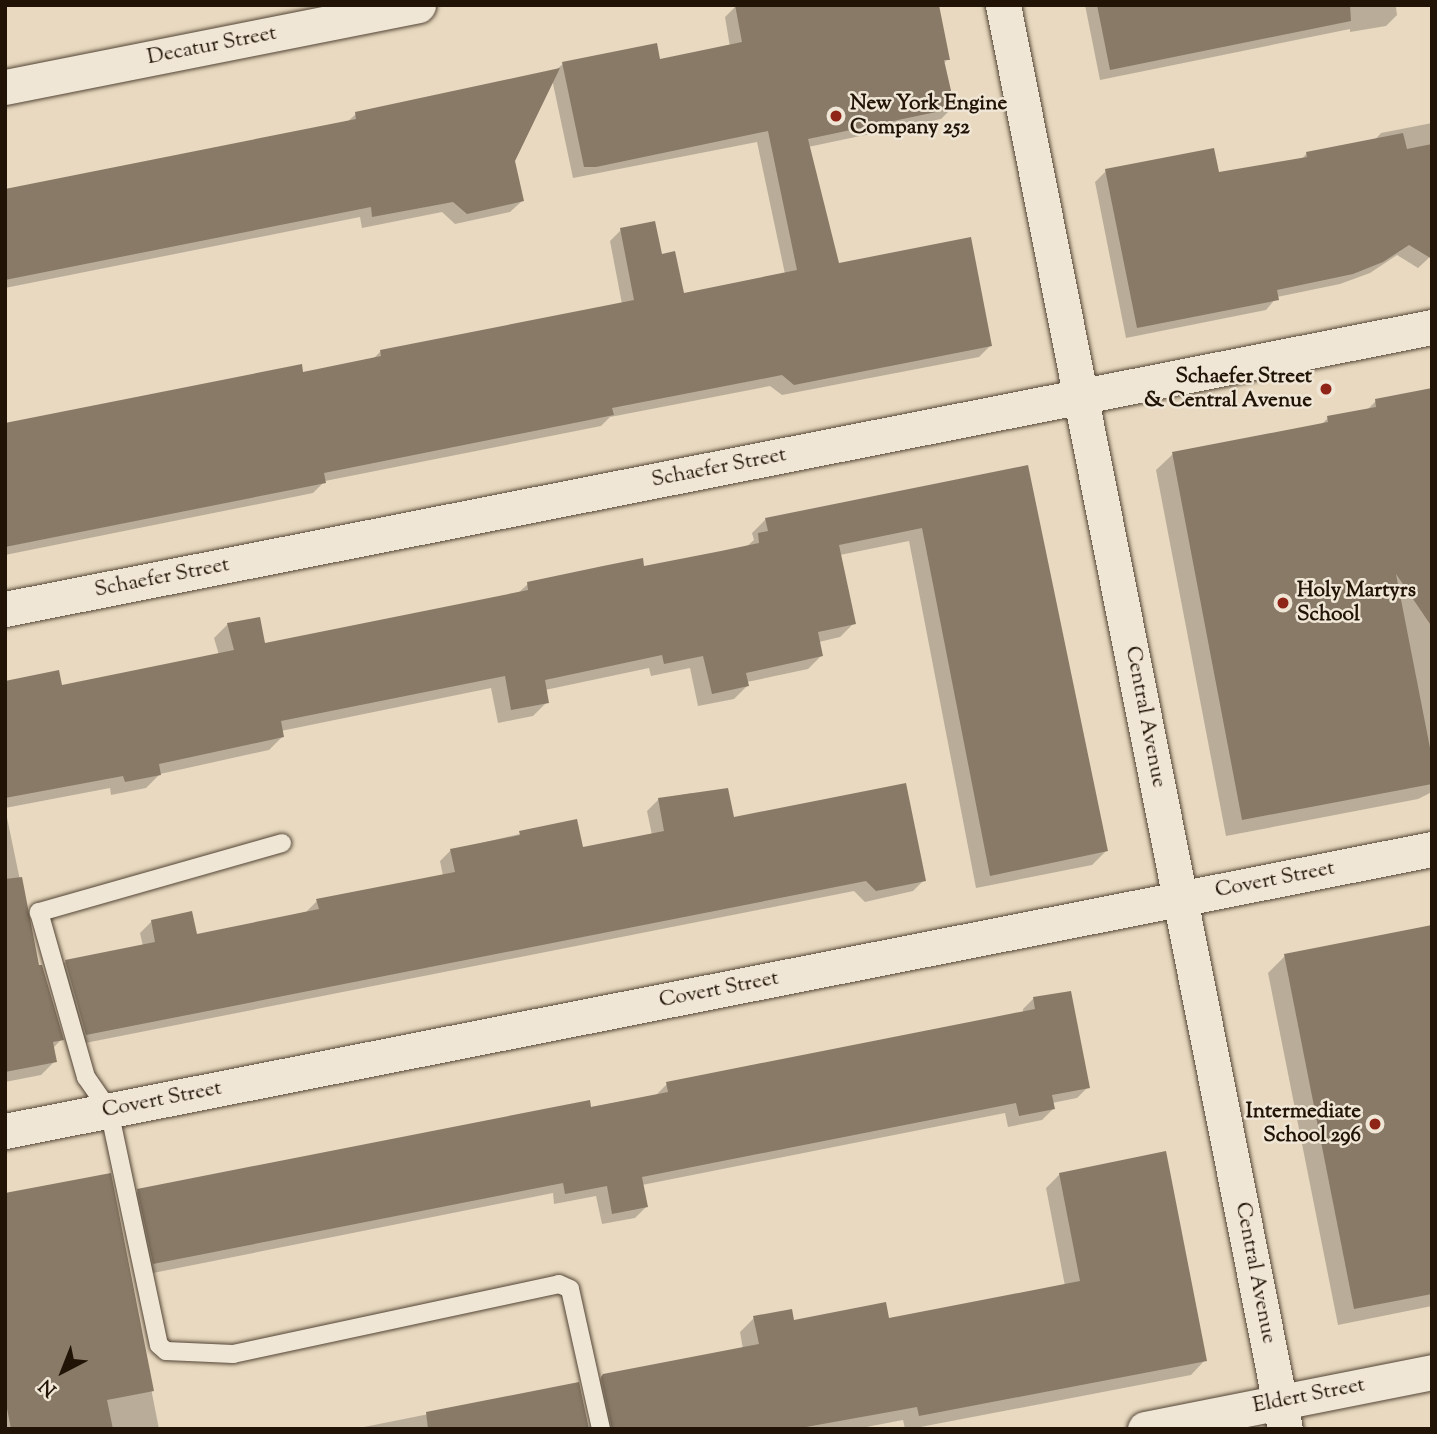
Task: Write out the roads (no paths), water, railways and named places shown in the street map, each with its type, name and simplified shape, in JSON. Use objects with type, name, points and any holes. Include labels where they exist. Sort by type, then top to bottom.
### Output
[{"type":"street","name":"Decatur Street","points":[[5,87],[418,5]]},
{"type":"street","name":"Central Avenue","points":[[1003,5],[1282,1415]]},
{"type":"street","name":"Schaefer Street","points":[[5,609],[1432,327]]},
{"type":"street","name":"Covert Street","points":[[5,1131],[1432,849]]},
{"type":"street","name":"Eldert Street","points":[[1145,1429],[1282,1415],[1432,1372]]},
{"type":"lane","points":[[282,843],[39,912],[86,1077],[109,1110],[159,1345],[166,1351],[233,1354],[559,1284],[570,1289],[601,1429]]},
{"type":"place","name":"New York Engine Company 252","points":[[836,116]]},
{"type":"place","name":"Schaefer Street & Central Avenue","points":[[1326,389]]},
{"type":"place","name":"Holy Martyrs School","points":[[1283,603]]},
{"type":"place","name":"Intermediate School 296","points":[[1375,1124]]}]
